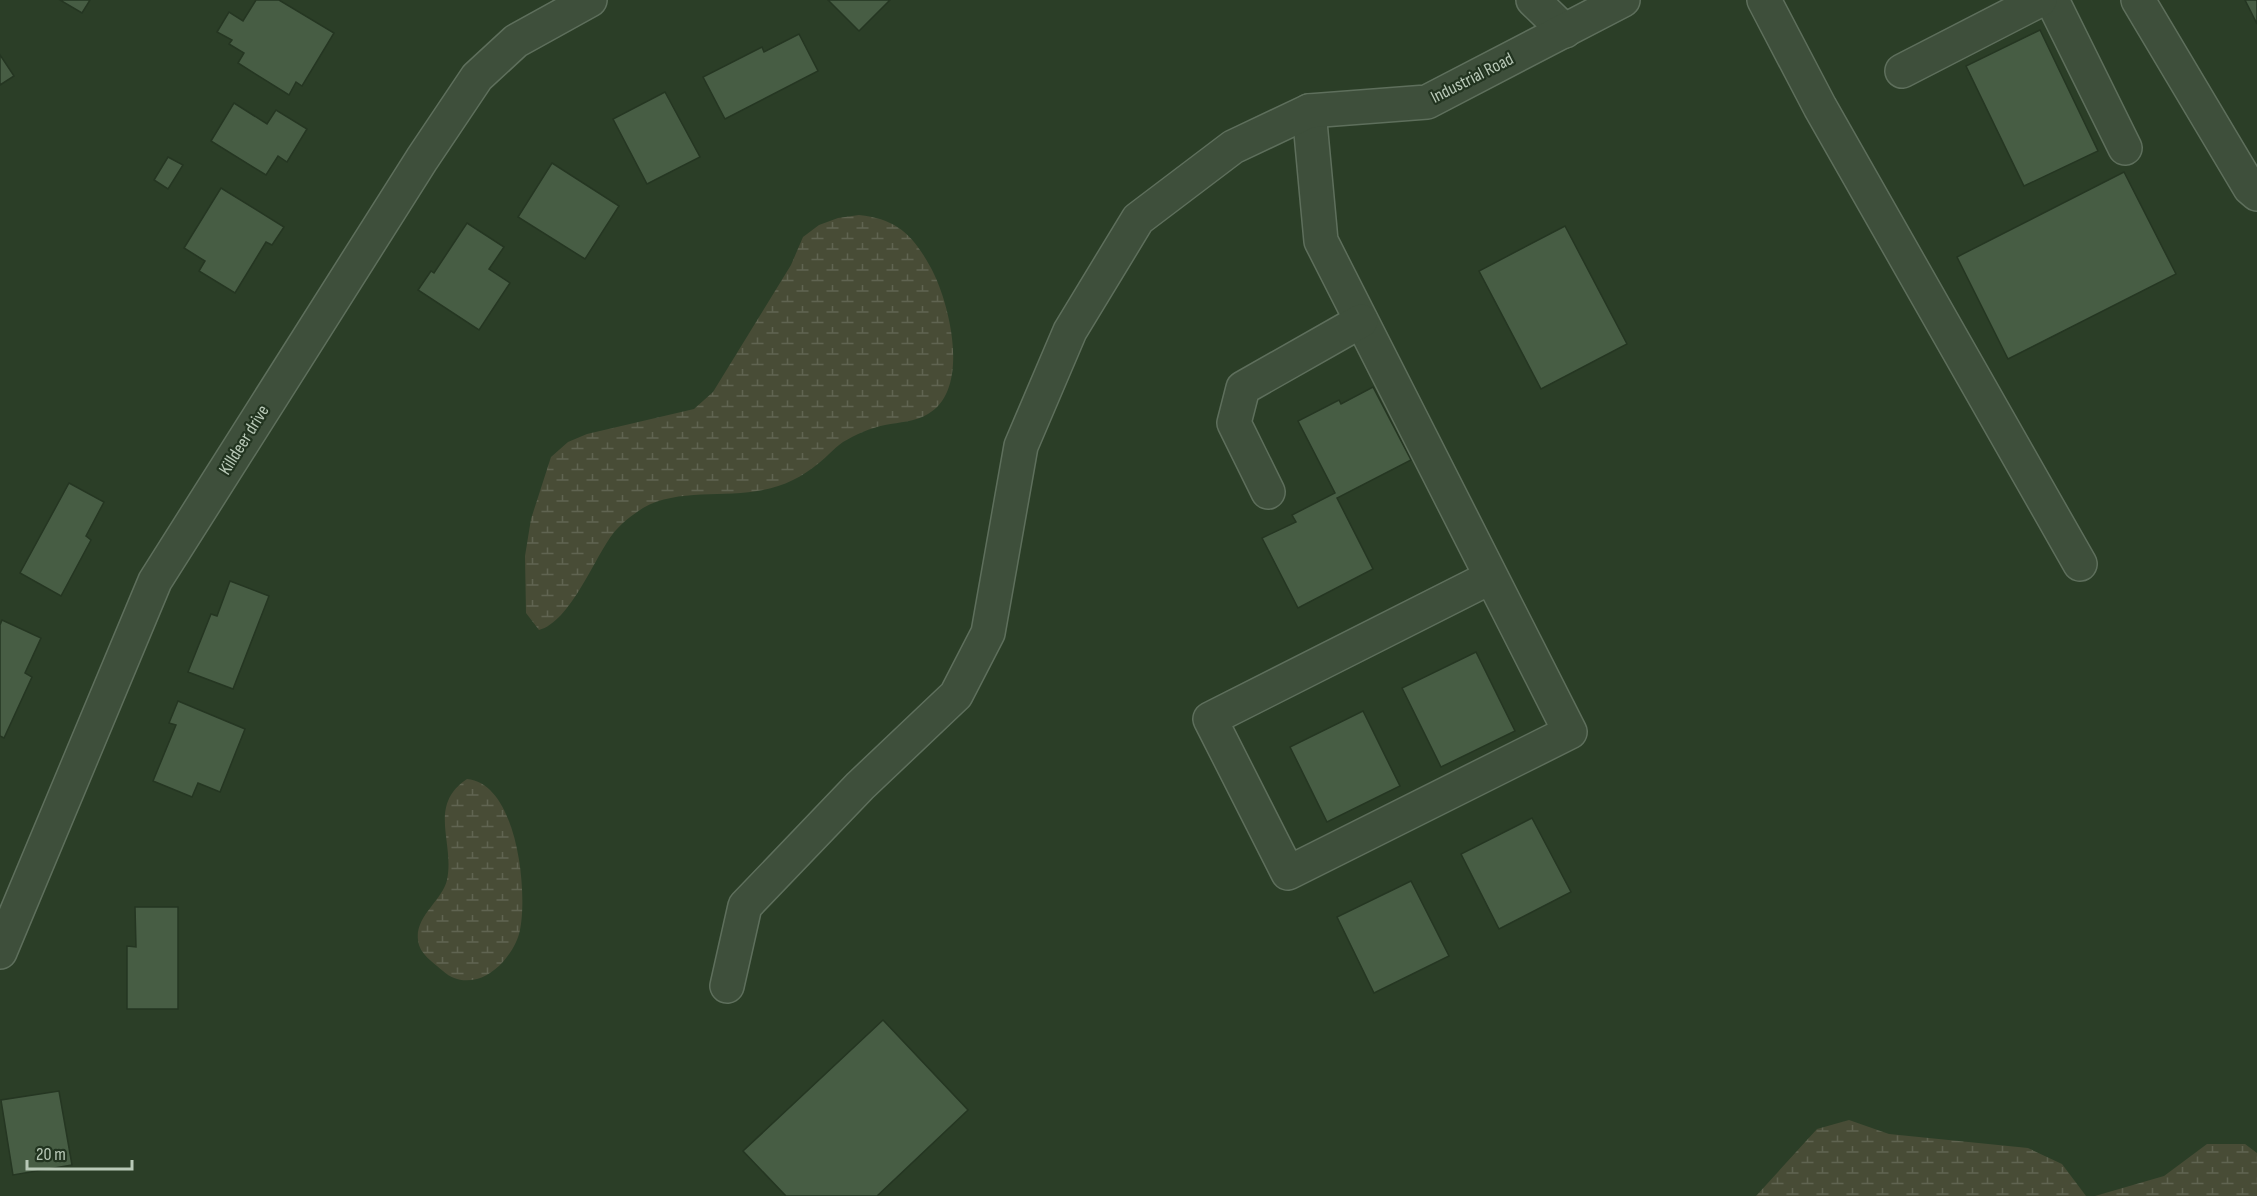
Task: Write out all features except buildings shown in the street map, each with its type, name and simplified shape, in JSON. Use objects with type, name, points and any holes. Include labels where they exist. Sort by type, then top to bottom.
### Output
[{"type":"street","name":"Killdeer drive","points":[[0,952],[155,581],[422,159],[477,77],[516,41],[590,0]]},
{"type":"street","points":[[1533,0],[1565,31]]},
{"type":"street","name":"Industrial Road","points":[[1309,111],[1427,102],[1623,0]]},
{"type":"street","points":[[1902,71],[2040,0]]},
{"type":"street","points":[[2052,0],[2125,148]]},
{"type":"street","points":[[2138,0],[2250,188],[2257,194]]},
{"type":"street","points":[[1770,2],[1820,107],[2080,564]]},
{"type":"street","points":[[727,986],[745,906],[860,786],[956,694],[988,633],[1021,446],[1070,331],[1138,219],[1233,147],[1309,111],[1321,241],[1570,732],[1288,873],[1210,718],[1491,577]]},
{"type":"street","points":[[1268,492],[1234,423],[1243,388],[1362,321]]},
{"type":"green space","points":[[859,215],[884,220],[902,231],[918,246],[938,283],[945,302],[953,345],[953,366],[949,386],[941,402],[923,417],[879,426],[853,437],[840,444],[806,473],[778,486],[748,492],[671,498],[643,508],[626,520],[612,535],[571,603],[561,615],[550,625],[539,630],[526,613],[525,556],[531,519],[551,457],[568,442],[587,434],[694,409],[713,392],[791,265],[803,237],[819,225],[838,218]]},
{"type":"green space","points":[[467,779],[484,785],[498,799],[508,818],[520,866],[522,891],[520,930],[510,953],[492,972],[477,979],[468,980],[455,978],[443,971],[424,954],[418,940],[421,923],[447,880],[449,866],[445,813],[448,801],[455,790]]},
{"type":"green space","points":[[1849,1120],[1889,1134],[2028,1148],[2062,1164],[2086,1196],[1756,1196],[1817,1129]]},
{"type":"green space","points":[[2207,1144],[2245,1144],[2257,1153],[2257,1196],[2095,1196],[2164,1176]]}]
